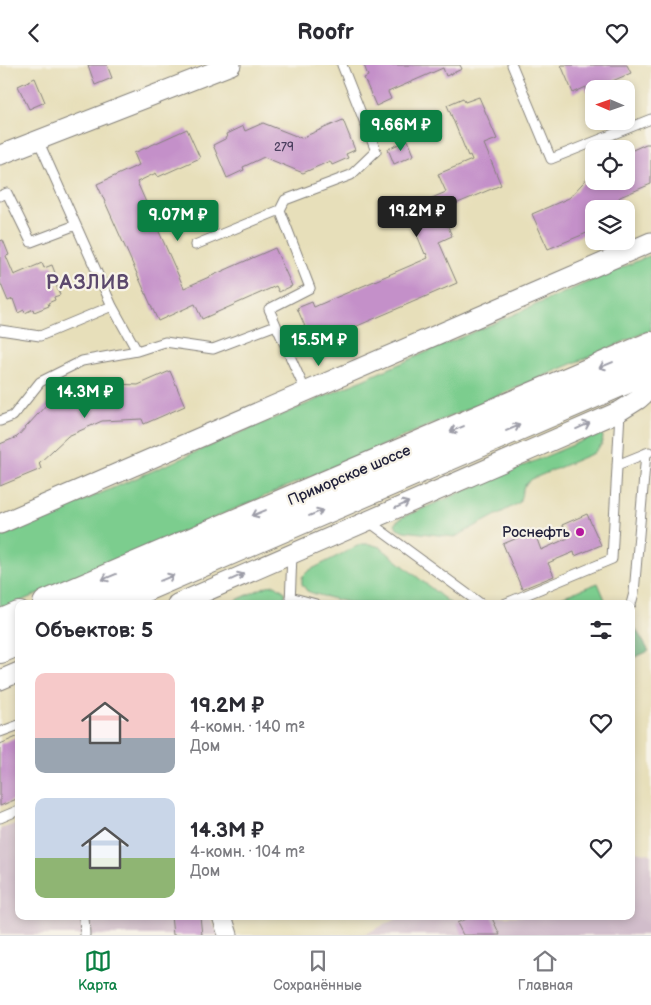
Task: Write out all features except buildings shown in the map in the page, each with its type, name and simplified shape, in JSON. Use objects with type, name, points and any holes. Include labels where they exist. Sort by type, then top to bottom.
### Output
[{"type":"highway","name":"Приморское шоссе","points":[[55,600],[651,346]]},
{"type":"highway","name":"Приморское шоссе","points":[[115,600],[651,369]]},
{"type":"highway","points":[[0,624],[15,618]]},
{"type":"highway","points":[[0,649],[15,643]]},
{"type":"street","points":[[0,155],[231,65]]},
{"type":"street","points":[[0,524],[651,242]]},
{"type":"street","points":[[185,600],[620,411],[639,399],[651,388]]},
{"type":"street","points":[[0,680],[15,674]]},
{"type":"street","points":[[223,920],[228,935]]},
{"type":"lane","points":[[195,245],[280,210],[285,200],[351,175],[376,151],[342,65]]},
{"type":"lane","points":[[512,65],[551,159],[651,119]]},
{"type":"lane","points":[[38,140],[112,306],[137,351]]},
{"type":"lane","points":[[0,196],[7,193],[31,242],[76,225]]},
{"type":"lane","points":[[280,210],[310,288],[269,309],[306,391]]},
{"type":"lane","points":[[0,329],[40,336],[112,306]]},
{"type":"lane","points":[[0,421],[13,416],[40,382],[82,361],[137,351],[165,342],[214,349],[276,325]]},
{"type":"lane","points":[[514,600],[612,559],[620,411]]},
{"type":"lane","points":[[617,465],[649,452],[632,600]]},
{"type":"lane","points":[[367,521],[476,600]]},
{"type":"lane","points":[[290,600],[292,553]]},
{"type":"lane","points":[[0,732],[15,726]]},
{"type":"lane","points":[[0,818],[15,812]]},
{"type":"lane","points":[[84,920],[85,935]]},
{"type":"shaded area","points":[[15,824],[15,920],[211,920],[219,935],[0,935],[0,829]]},
{"type":"shaded area","points":[[635,851],[651,854],[651,935],[363,935],[394,920],[635,920]]},
{"type":"green space","points":[[651,255],[651,330],[23,600],[15,600],[15,604],[0,610],[0,537]]},
{"type":"green space","points":[[601,433],[603,437],[602,444],[594,453],[532,479],[524,486],[519,503],[455,537],[404,531],[397,528],[395,523],[403,517]]},
{"type":"green space","points":[[361,544],[370,544],[380,547],[446,600],[338,600],[307,591],[302,584],[302,577],[308,571]]},
{"type":"green space","points":[[598,583],[605,600],[554,600]]},
{"type":"green space","points":[[275,585],[285,592],[286,600],[237,600],[267,586]]},
{"type":"green space","points":[[635,628],[649,651],[635,657]]},
{"type":"place","name":"Роснефть","points":[[580,532]]},
{"type":"district","name":"РАЗЛИВ","points":[[88,282]]}]
